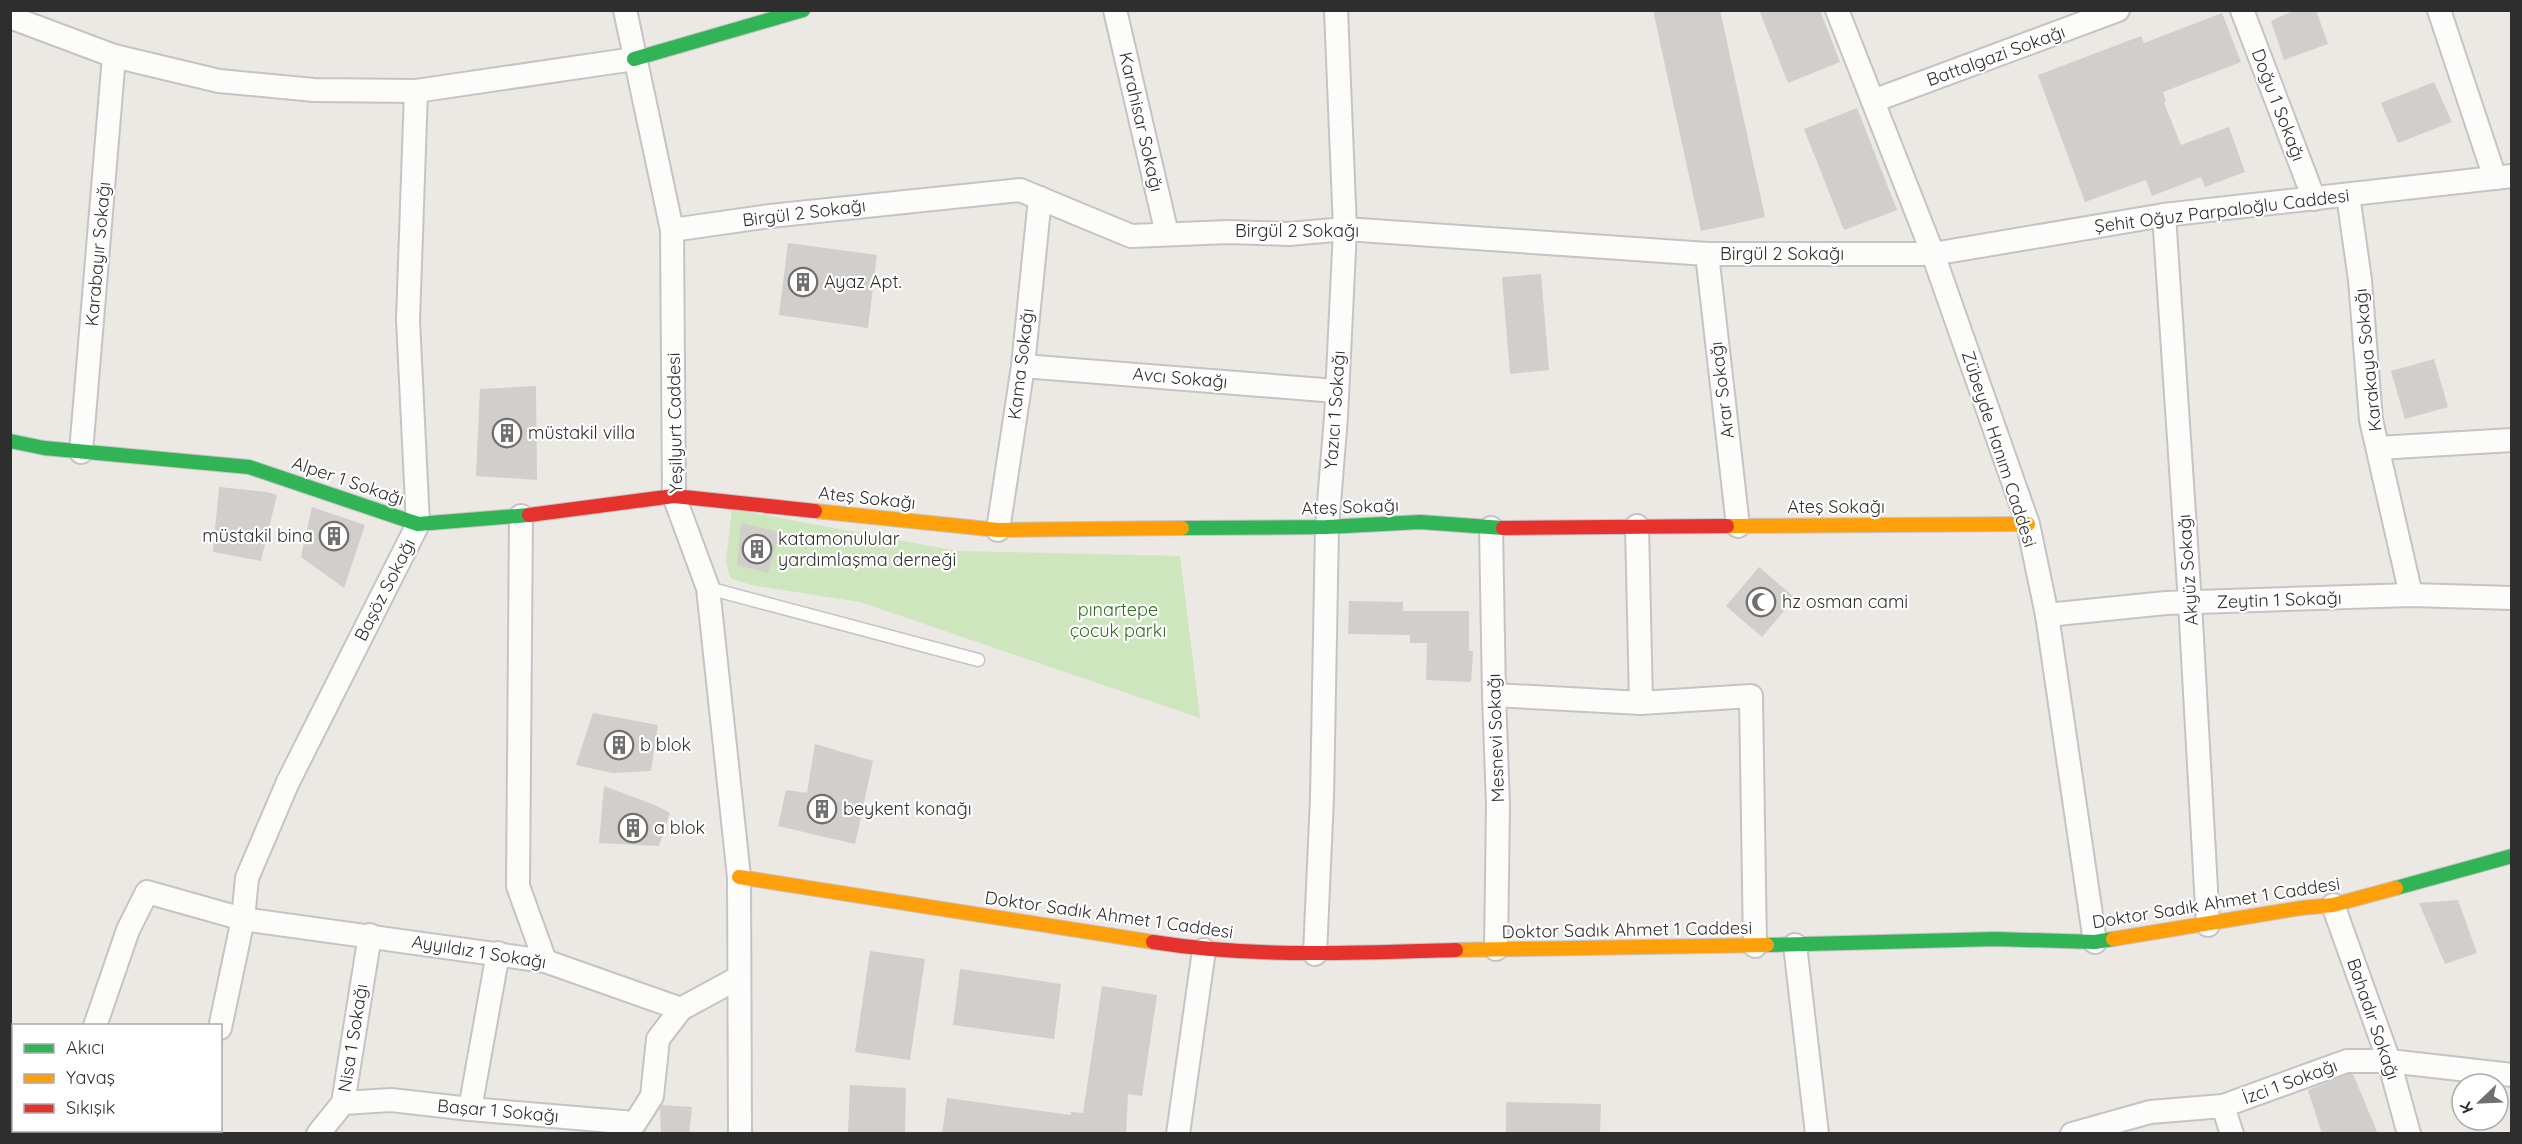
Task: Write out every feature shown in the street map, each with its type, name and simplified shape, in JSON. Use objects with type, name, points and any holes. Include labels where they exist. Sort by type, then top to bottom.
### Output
[{"type":"street","name":"Yeşilyurt Caddesi","points":[[625,10],[672,230],[674,496],[708,588],[738,877],[740,1134]]},
{"type":"street","points":[[10,17],[33,17],[114,56],[219,81],[314,90],[416,91],[634,59],[803,10]]},
{"type":"street","name":"Karahisar Sokağı","points":[[1115,10],[1167,234]]},
{"type":"street","name":"Yazıcı 1 Sokağı","points":[[1315,954],[1322,798],[1327,527],[1345,229],[1336,10]]},
{"type":"street","name":"Zübeyde Hanım Caddesi","points":[[1838,10],[1933,254],[2028,524],[2047,615],[2095,942]]},
{"type":"street","name":"Battalgazi Sokağı","points":[[1873,101],[2118,10]]},
{"type":"street","name":"Doğu 1 Sokağı","points":[[2242,10],[2314,199]]},
{"type":"street","points":[[2439,10],[2503,177]]},
{"type":"street","name":"Karabayır Sokağı","points":[[81,452],[114,56]]},
{"type":"street","name":"Başöz Sokağı","points":[[221,1024],[243,919],[247,878],[288,782],[418,524],[408,320],[416,91]]},
{"type":"street","name":"Şehit Oğuz Parpaloğlu Caddesi","points":[[1933,254],[2164,215],[2503,177]]},
{"type":"street","name":"Birgül 2 Sokağı","points":[[672,230],[770,216],[1020,190],[1131,236],[1229,232],[1289,234],[1345,229],[1707,254],[1933,254]]},
{"type":"street","name":"Karakaya Sokağı","points":[[2348,195],[2360,280],[2371,420],[2411,595]]},
{"type":"street","name":"Kama Sokağı","points":[[998,530],[1023,366],[1040,198]]},
{"type":"street","name":"Akyüz Sokağı","points":[[2164,215],[2190,603],[2208,925]]},
{"type":"street","name":"Arar Sokağı","points":[[1707,254],[1738,526]]},
{"type":"street","name":"Avcı Sokağı","points":[[1023,366],[1336,391]]},
{"type":"street","points":[[2378,448],[2511,440]]},
{"type":"street","name":"Alper 1 Sokağı","points":[[10,441],[44,448],[249,467],[418,524],[521,516],[674,496]]},
{"type":"street","name":"Ateş Sokağı","points":[[674,496],[998,530],[1327,527],[1420,522],[1491,528],[2028,524]]},
{"type":"street","points":[[521,516],[518,886],[545,961]]},
{"type":"street","points":[[1637,526],[1641,703]]},
{"type":"street","name":"Mesnevi Sokağı","points":[[1491,528],[1498,805],[1496,949]]},
{"type":"street","name":"Zeytin 1 Sokağı","points":[[2047,615],[2190,603],[2411,595],[2511,598]]},
{"type":"street","points":[[1494,695],[1641,703],[1751,696],[1755,946]]},
{"type":"street","name":"Doktor Sadık Ahmet 1 Caddesi","points":[[738,877],[1204,950],[1315,954],[1995,939],[2095,942],[2301,908],[2333,905],[2511,856]]},
{"type":"street","name":"Ayyıldız 1 Sokağı","points":[[92,1024],[128,930],[147,892],[243,919],[545,961],[681,1009]]},
{"type":"street","name":"Bahadır Sokağı","points":[[2333,905],[2389,1061],[2409,1134]]},
{"type":"street","name":"Nisa 1 Sokağı","points":[[318,1134],[343,1103],[370,935]]},
{"type":"street","points":[[1795,945],[1816,1134]]},
{"type":"street","points":[[1178,1134],[1204,950]]},
{"type":"street","points":[[470,1109],[498,953]]},
{"type":"street","points":[[681,1009],[738,978]]},
{"type":"street","name":"Başar 1 Sokağı","points":[[343,1103],[391,1100],[635,1123],[652,1096],[658,1039],[681,1009]]},
{"type":"street","name":"İzci 1 Sokağı","points":[[2072,1134],[2150,1112],[2223,1106],[2347,1061],[2389,1061],[2511,1075]]},
{"type":"street","points":[[2223,1106],[2232,1134]]},
{"type":"lane","points":[[708,588],[978,660]]},
{"type":"green space","name":"pınartepe çocuk parkı","points":[[732,509],[957,551],[1180,556],[1200,718],[860,602],[751,585],[730,578],[726,562]]},
{"type":"building","points":[[1653,10],[1720,10],[1765,217],[1701,231]]},
{"type":"building","points":[[1759,10],[1820,10],[1840,62],[1788,83]]},
{"type":"building","points":[[2295,10],[2316,10],[2328,44],[2284,60],[2271,21]]},
{"type":"building","points":[[2222,13],[2241,62],[2163,92],[2166,102],[2164,103],[2181,145],[2229,127],[2245,172],[2205,187],[2201,177],[2152,196],[2146,180],[2085,202],[2038,75],[2141,36],[2144,43]]},
{"type":"building","points":[[2434,82],[2452,122],[2398,143],[2381,103]]},
{"type":"building","points":[[1857,108],[1897,210],[1844,230],[1804,129]]},
{"type":"building","points":[[788,243],[877,255],[868,328],[779,315]]},
{"type":"building","points":[[1541,274],[1549,370],[1510,374],[1502,277]]},
{"type":"building","points":[[2434,359],[2448,407],[2405,419],[2391,371]]},
{"type":"building","name":"müstakil villa","points":[[536,386],[537,480],[476,476],[480,389]]},
{"type":"building","name":"müstakil bina","points":[[219,487],[277,495],[261,561],[213,552]]},
{"type":"building","name":"müstakil bina","points":[[312,507],[365,525],[344,588],[301,557]]},
{"type":"building","name":"katamonulular yardımlaşma derneği","points":[[741,523],[780,532],[768,573],[737,565]]},
{"type":"building","name":"hz osman cami","points":[[1759,567],[1795,598],[1762,637],[1726,606]]},
{"type":"building","points":[[1349,601],[1403,602],[1403,611],[1469,611],[1469,651],[1473,651],[1471,682],[1426,680],[1427,643],[1410,643],[1410,635],[1348,634]]},
{"type":"building","name":"b blok","points":[[593,713],[658,725],[651,771],[612,773],[576,765]]},
{"type":"building","name":"beykent konağı","points":[[815,744],[873,761],[855,844],[778,826],[786,790],[807,793]]},
{"type":"building","name":"a blok","points":[[604,786],[670,813],[659,846],[599,843]]},
{"type":"building","points":[[2458,900],[2477,953],[2445,964],[2419,903]]},
{"type":"building","points":[[870,951],[925,959],[910,1060],[855,1052]]},
{"type":"building","points":[[960,969],[1061,984],[1054,1039],[953,1025]]},
{"type":"building","points":[[1102,986],[1157,995],[1142,1096],[1128,1094],[1126,1134],[942,1134],[947,1098],[1071,1115],[1071,1112],[1083,1113]]},
{"type":"building","points":[[2353,1074],[2378,1134],[2322,1134],[2308,1090]]},
{"type":"building","points":[[850,1085],[906,1088],[905,1134],[848,1134]]},
{"type":"building","points":[[1506,1102],[1601,1104],[1600,1134],[1506,1134]]},
{"type":"building","points":[[662,1105],[692,1107],[689,1134],[661,1134],[660,1108]]},
{"type":"traffic: fast","points":[[634,59],[803,10]]},
{"type":"traffic: fast","points":[[10,441],[44,448],[249,467],[418,524],[529,515]]},
{"type":"traffic: fast","points":[[1182,528],[1327,527],[1420,522],[1503,528]]},
{"type":"traffic: fast","points":[[2396,888],[2512,856]]},
{"type":"traffic: fast","points":[[1767,945],[1995,939],[2095,942],[2113,939]]},
{"type":"traffic: slow","points":[[815,511],[998,530],[1182,528]]},
{"type":"traffic: slow","points":[[1727,526],[2028,524]]},
{"type":"traffic: slow","points":[[739,877],[1153,942]]},
{"type":"traffic: slow","points":[[2113,939],[2301,908],[2333,905],[2396,888]]},
{"type":"traffic: slow","points":[[1456,950],[1767,945]]},
{"type":"traffic: jam","points":[[529,515],[674,496],[815,511]]},
{"type":"traffic: jam","points":[[1503,528],[1727,526]]},
{"type":"traffic: jam","points":[[1153,942],[1267,952],[1456,950]]},
{"type":"place","name":"Ayaz Apt.","points":[[803,282]]},
{"type":"place","name":"müstakil villa","points":[[507,433]]},
{"type":"place","name":"müstakil bina","points":[[334,536]]},
{"type":"place","name":"katamonulular yardımlaşma derneği","points":[[757,549]]},
{"type":"place","name":"hz osman cami","points":[[1761,602]]},
{"type":"place","name":"b blok","points":[[619,745]]},
{"type":"place","name":"beykent konağı","points":[[822,809]]},
{"type":"place","name":"a blok","points":[[633,828]]}]
